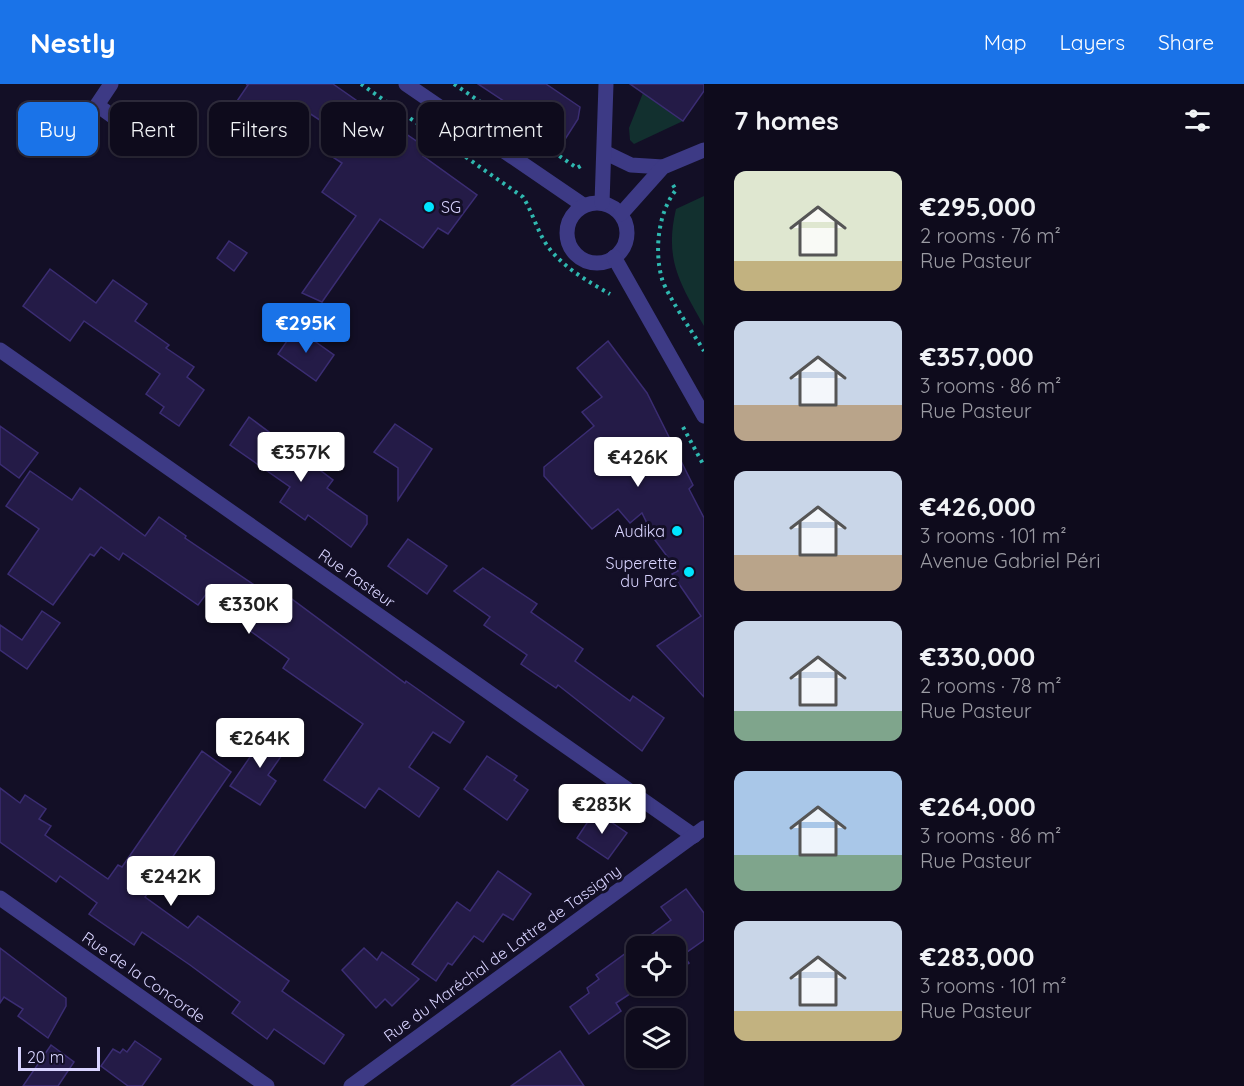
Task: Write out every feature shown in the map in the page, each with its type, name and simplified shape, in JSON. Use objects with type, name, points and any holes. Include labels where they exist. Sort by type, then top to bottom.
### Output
[{"type":"street","points":[[110,114],[97,105],[111,84]]},
{"type":"street","points":[[406,84],[583,205]]},
{"type":"street","points":[[602,203],[606,153],[606,84]]},
{"type":"street","points":[[621,214],[663,167],[704,150]]},
{"type":"street","points":[[606,153],[631,165],[663,167]]},
{"type":"street","points":[[602,203],[621,214],[626,222],[626,242],[614,257],[598,263],[568,258],[567,227],[575,211],[583,205],[602,203]]},
{"type":"street","points":[[614,257],[704,416]]},
{"type":"street","name":"Rue Pasteur","points":[[0,350],[699,832]]},
{"type":"street","name":"Rue du Maréchal de Lattre de Tassigny","points":[[351,1086],[699,832]]},
{"type":"street","name":"Rue de la Concorde","points":[[0,898],[267,1086]]},
{"type":"path","points":[[361,84],[523,197],[548,247],[568,258],[611,295]]},
{"type":"path","points":[[662,279],[704,351]]},
{"type":"path","points":[[682,425],[704,465]]},
{"type":"green space","points":[[643,93],[683,121],[634,144],[630,140],[629,128]]},
{"type":"green space","points":[[704,196],[704,326],[681,284],[673,257],[672,243],[676,209]]},
{"type":"building","points":[[246,84],[333,84],[359,102],[321,102],[321,121],[309,113],[309,102],[236,102],[248,85]]},
{"type":"building","points":[[478,84],[546,84],[580,107],[578,119],[564,141],[564,102],[505,102]]},
{"type":"building","points":[[630,84],[704,84],[704,91],[683,121]]},
{"type":"building","points":[[406,134],[418,142],[418,156],[423,156],[477,195],[448,234],[438,228],[423,248],[380,219],[322,302],[302,293],[356,216],[322,192],[342,163],[331,156],[406,156]]},
{"type":"building","points":[[229,241],[247,253],[234,271],[217,258]]},
{"type":"building","points":[[50,269],[96,303],[113,280],[147,304],[135,321],[169,345],[166,348],[194,367],[187,377],[204,390],[179,426],[160,413],[164,407],[146,394],[160,374],[84,321],[70,341],[23,306]]},
{"type":"building","points":[[296,328],[334,355],[316,381],[278,354]]},
{"type":"building","points":[[608,341],[647,393],[693,485],[689,489],[704,518],[704,697],[657,646],[701,616],[672,574],[678,571],[655,540],[642,513],[630,523],[618,509],[592,529],[544,476],[544,467],[594,426],[582,412],[602,397],[577,368]]},
{"type":"building","points":[[249,417],[333,480],[327,488],[367,516],[367,524],[351,547],[308,515],[305,520],[280,502],[290,487],[230,445]]},
{"type":"building","points":[[395,424],[432,449],[398,500],[398,468],[374,452]]},
{"type":"building","points":[[0,426],[38,453],[19,478],[0,464]]},
{"type":"building","points":[[30,471],[72,500],[80,488],[145,536],[159,517],[186,536],[185,538],[272,597],[275,592],[287,601],[289,597],[405,683],[406,681],[464,722],[450,743],[433,732],[409,767],[439,788],[419,817],[379,788],[365,808],[324,780],[363,724],[283,668],[289,659],[249,630],[252,625],[207,593],[198,605],[123,553],[119,560],[101,547],[94,556],[90,554],[53,605],[8,574],[39,529],[6,506]]},
{"type":"building","points":[[408,539],[447,566],[427,594],[388,566]]},
{"type":"building","points":[[483,568],[537,604],[531,612],[583,649],[575,661],[630,701],[633,696],[664,718],[642,751],[558,685],[556,688],[521,664],[527,655],[484,625],[490,617],[454,591]]},
{"type":"building","points":[[42,611],[60,623],[27,669],[0,650],[0,625],[22,640]]},
{"type":"building","points":[[268,731],[289,745],[268,775],[276,781],[260,805],[230,786]]},
{"type":"building","points":[[202,751],[231,772],[145,897],[188,928],[198,916],[289,981],[282,991],[344,1035],[324,1064],[274,1029],[267,1039],[232,1013],[240,1002],[190,965],[142,932],[134,945],[89,914],[97,903],[60,876],[56,882],[0,842],[0,788],[20,803],[25,795],[46,809],[39,819],[51,826],[45,835],[108,879],[118,865],[122,867]]},
{"type":"building","points":[[487,756],[517,776],[514,780],[528,790],[507,820],[464,789]]},
{"type":"building","points":[[595,811],[627,833],[608,859],[577,838]]},
{"type":"building","points":[[498,871],[531,894],[513,920],[503,914],[483,942],[474,936],[452,965],[448,963],[436,981],[412,964],[457,902],[470,911]]},
{"type":"building","points":[[686,889],[704,913],[704,940],[686,953],[686,936],[649,936],[671,920],[661,907]]},
{"type":"building","points":[[0,948],[66,998],[66,1006],[48,1038],[18,1016],[23,1009],[4,997],[0,1003]]},
{"type":"building","points":[[364,948],[377,960],[382,952],[419,979],[392,1006],[385,999],[376,1008],[342,970]]},
{"type":"building","points":[[626,953],[627,996],[616,1003],[621,1011],[589,1034],[570,1007],[589,993],[587,988],[599,979],[596,975]]},
{"type":"building","points":[[135,1041],[161,1059],[142,1086],[128,1086],[101,1066],[113,1049],[120,1053],[123,1049],[127,1052]]},
{"type":"building","points":[[51,1045],[74,1062],[58,1086],[23,1086]]},
{"type":"building","points":[[560,1051],[584,1086],[511,1086]]},
{"type":"place","name":"SG","points":[[429,207]]},
{"type":"place","name":"Audika","points":[[677,531]]},
{"type":"place","name":"Superette du Parc","points":[[689,572]]}]
